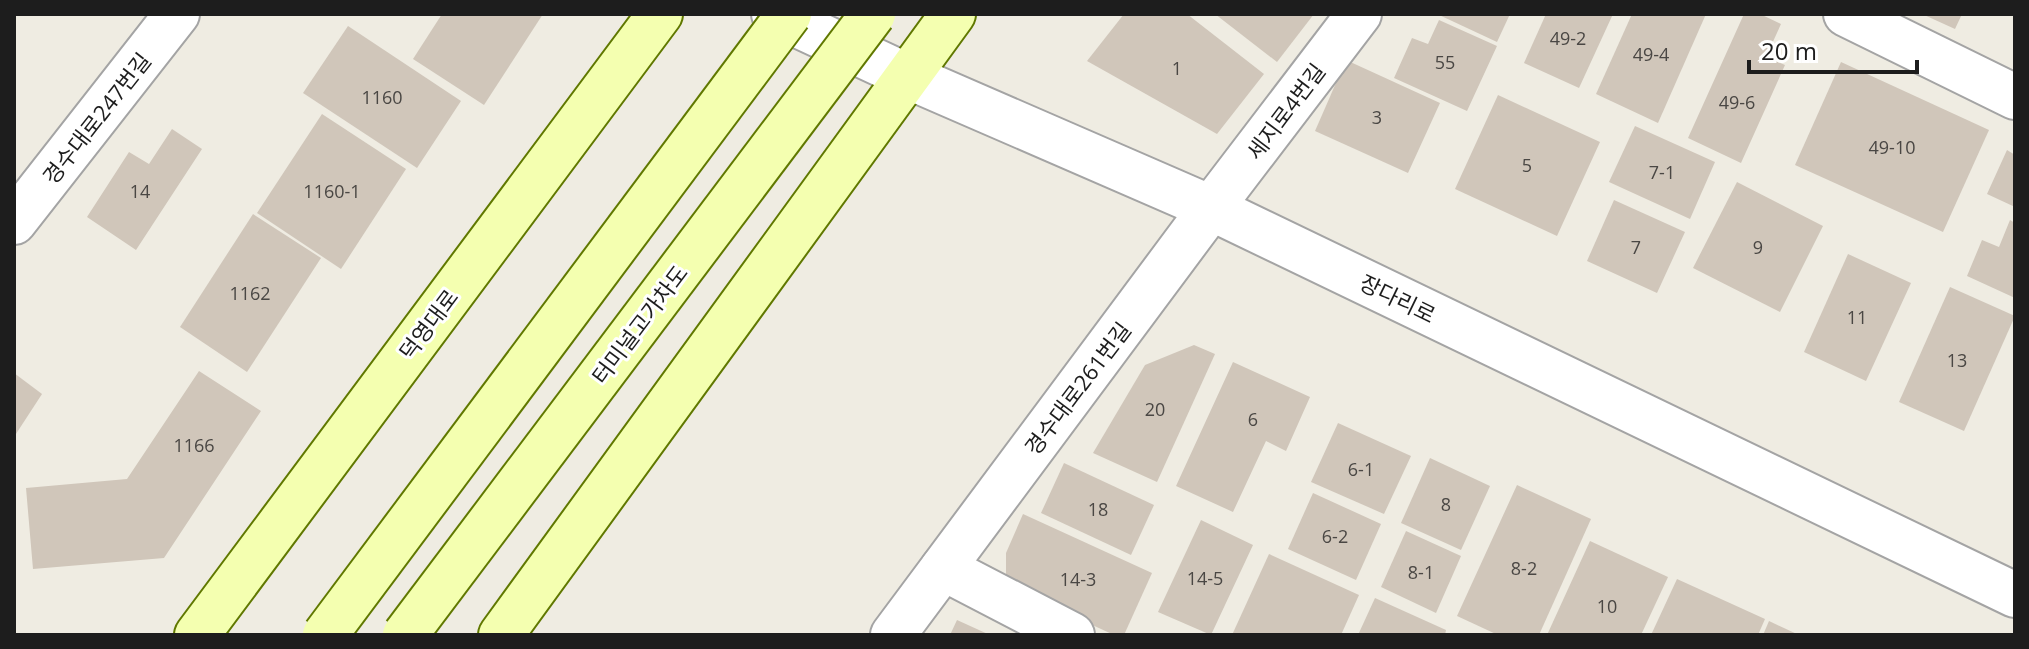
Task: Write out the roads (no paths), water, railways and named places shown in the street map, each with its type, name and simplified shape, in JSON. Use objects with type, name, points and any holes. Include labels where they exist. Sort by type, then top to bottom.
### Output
[{"type":"main road","name":"덕영대로","points":[[197,635],[660,14]]},
{"type":"main road","points":[[325,635],[789,14]]},
{"type":"main road","name":"터미널고가차도","points":[[405,635],[873,14]]},
{"type":"main road","points":[[501,635],[953,14]]},
{"type":"street","name":"경수대로247번길","points":[[14,222],[177,14]]},
{"type":"street","name":"장다리로","points":[[774,14],[907,76],[1211,208],[2015,595]]},
{"type":"street","name":"세지로4번길","points":[[1211,208],[1359,14]]},
{"type":"street","points":[[1846,14],[2015,97]]},
{"type":"street","name":"경수대로261번길","points":[[893,635],[1211,208]]},
{"type":"street","points":[[943,568],[1072,635]]}]
